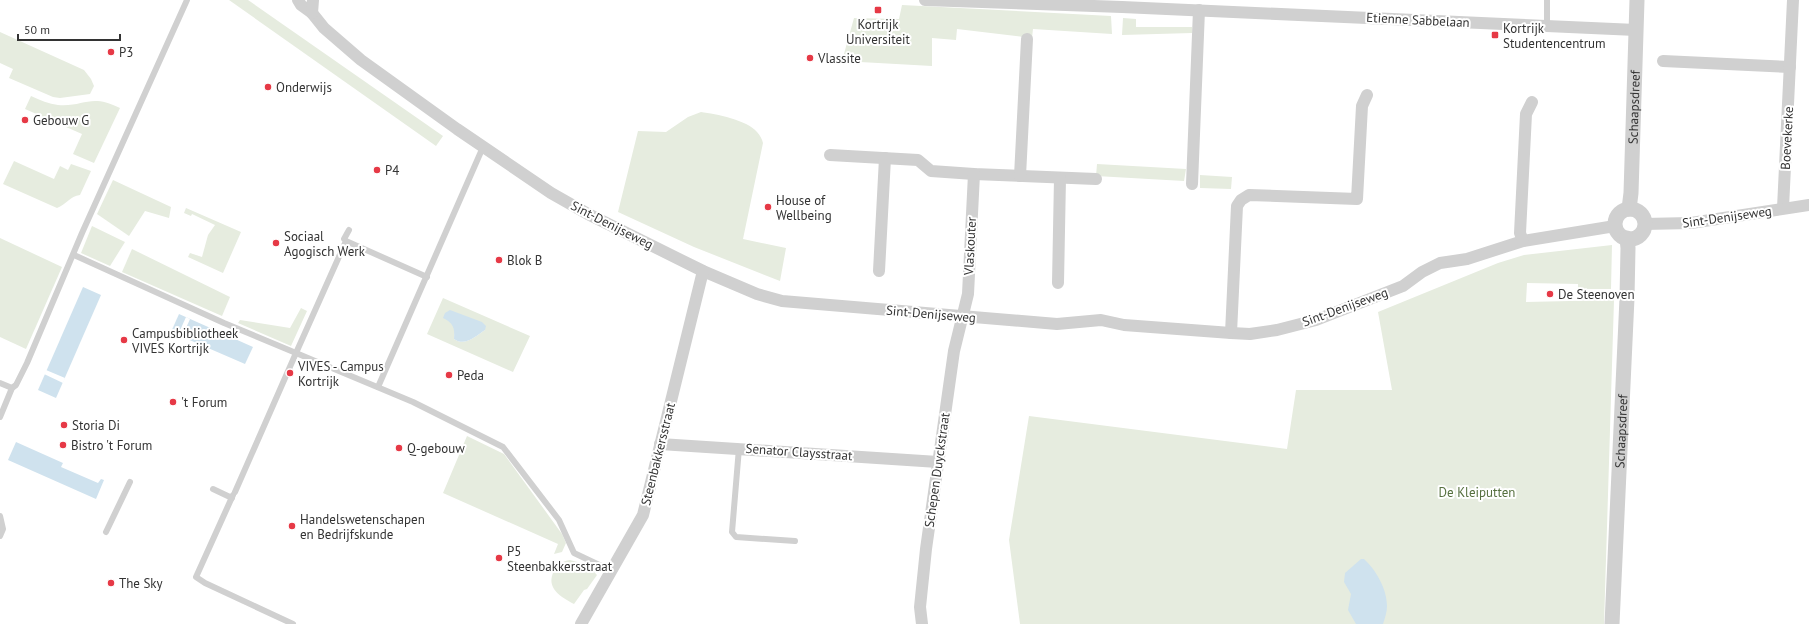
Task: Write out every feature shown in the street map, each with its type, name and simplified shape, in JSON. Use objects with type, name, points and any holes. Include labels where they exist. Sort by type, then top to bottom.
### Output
[{"type":"street","name":"Sint-Denijseweg","points":[[298,0],[301,5],[312,13],[324,28],[361,60],[483,148],[551,193],[588,214],[703,270],[757,294],[782,301],[1056,324],[1101,320],[1124,325],[1250,334],[1277,330],[1316,320],[1403,286],[1422,272],[1440,263],[1467,260],[1523,241],[1615,226]]},
{"type":"street","points":[[312,13],[313,0]]},
{"type":"street","name":"Etienne Sabbelaan","points":[[925,0],[1200,10],[1636,30]]},
{"type":"street","name":"Schaapsdreef","points":[[1629,209],[1631,194],[1637,0]]},
{"type":"street","name":"Boevekerke","points":[[1783,208],[1792,0]]},
{"type":"street","points":[[1192,184],[1200,10]]},
{"type":"street","points":[[1020,176],[1028,39]]},
{"type":"street","points":[[1663,61],[1790,67]]},
{"type":"street","points":[[1231,333],[1237,206],[1241,200],[1249,195],[1357,199],[1362,106],[1367,94]]},
{"type":"street","points":[[1523,241],[1520,233],[1526,114],[1532,102]]},
{"type":"street","points":[[830,155],[918,160],[931,170],[974,174],[1096,179]]},
{"type":"street","points":[[879,271],[885,158]]},
{"type":"street","name":"Vlaskouter","points":[[962,317],[968,294],[974,174]]},
{"type":"street","points":[[1058,284],[1060,178]]},
{"type":"street","name":"Sint-Denijseweg","points":[[1644,224],[1691,223],[1809,205]]},
{"type":"street","points":[[1629,209],[1636,210],[1641,214],[1644,224],[1644,228],[1639,235],[1631,238],[1620,235],[1615,226],[1618,216],[1623,211],[1629,209]]},
{"type":"street","name":"Schaapsdreef","points":[[1612,624],[1627,298],[1627,238]]},
{"type":"street","name":"Steenbakkersstraat","points":[[581,624],[643,515],[703,270]]},
{"type":"street","name":"Schepen Duyckstraat","points":[[922,624],[921,600],[938,462],[954,351],[962,317]]},
{"type":"street","name":"Senator Claysstraat","points":[[660,444],[938,462]]},
{"type":"lane","points":[[0,417],[12,388],[16,385],[74,255],[82,233],[187,0]]},
{"type":"lane","points":[[1547,0],[1547,26]]},
{"type":"lane","points":[[378,387],[483,148]]},
{"type":"lane","points":[[293,624],[204,583],[196,577],[346,241],[344,239],[349,230]]},
{"type":"lane","points":[[346,241],[427,277]]},
{"type":"lane","points":[[74,255],[296,353],[413,402],[503,447],[558,520],[574,553],[612,571]]},
{"type":"lane","points":[[0,383],[12,388]]},
{"type":"lane","points":[[739,448],[732,532],[736,536],[795,541]]},
{"type":"lane","points":[[106,532],[130,482]]},
{"type":"lane","points":[[213,489],[233,495]]},
{"type":"lane","points":[[0,516],[3,529],[0,536]]},
{"type":"green space","points":[[229,0],[248,0],[443,136],[436,146]]},
{"type":"green space","points":[[902,5],[1111,16],[1112,34],[1033,29],[1032,38],[957,29],[956,40],[932,38],[932,66],[842,61],[854,18],[899,19]]},
{"type":"green space","points":[[1123,18],[1136,19],[1136,27],[1192,27],[1192,33],[1122,35]]},
{"type":"green space","points":[[0,32],[84,70],[94,86],[90,94],[60,98],[53,97],[9,78],[13,69],[0,63]]},
{"type":"green space","points":[[31,96],[48,103],[58,105],[101,101],[120,108],[94,163],[73,154],[82,134],[25,109]]},
{"type":"green space","points":[[701,112],[739,121],[746,124],[759,134],[763,143],[743,239],[786,248],[780,281],[694,247],[618,212],[638,131],[666,132],[688,117]]},
{"type":"green space","points":[[14,161],[54,179],[60,166],[68,170],[71,164],[91,171],[80,195],[73,197],[57,208],[3,184]]},
{"type":"green space","points":[[1097,164],[1186,169],[1184,181],[1096,176]]},
{"type":"green space","points":[[1200,175],[1232,177],[1231,189],[1200,188]]},
{"type":"green space","points":[[113,180],[171,207],[169,218],[145,211],[129,236],[97,214]]},
{"type":"green space","points":[[186,208],[241,232],[223,273],[188,257],[190,253],[202,257],[208,235],[215,225],[192,214],[191,216],[184,213]]},
{"type":"green space","points":[[92,226],[125,242],[110,266],[81,253]]},
{"type":"green space","points":[[0,238],[62,267],[26,349],[0,337]]},
{"type":"green space","name":"De Kleiputten","points":[[1612,245],[1611,289],[1578,289],[1578,284],[1527,283],[1526,302],[1614,300],[1604,624],[1020,624],[1009,540],[1029,416],[1287,449],[1296,390],[1392,390],[1378,312],[1498,263],[1524,255]]},
{"type":"green space","points":[[132,249],[230,297],[222,316],[122,272]]},
{"type":"green space","points":[[443,298],[530,336],[513,372],[427,334]],"holes":[[[451,322],[485,330],[474,338],[462,342],[454,339],[455,329]]]},
{"type":"green space","points":[[301,308],[307,311],[291,346],[238,323],[240,320],[290,328]]},
{"type":"green space","points":[[467,436],[504,454],[562,534],[566,543],[562,552],[554,554],[558,544],[443,493]]},
{"type":"green space","points":[[570,560],[585,565],[597,575],[574,604],[556,591],[552,582],[554,571],[557,567],[562,562]]},
{"type":"water","points":[[83,287],[101,295],[56,398],[38,390]]},
{"type":"water","points":[[450,310],[482,322],[486,326],[485,330],[470,340],[462,342],[454,339],[453,326],[443,318],[445,313]]},
{"type":"water","points":[[179,314],[253,347],[245,364],[171,332]]},
{"type":"water","points":[[16,442],[63,463],[61,467],[98,483],[101,479],[104,480],[96,499],[8,460]]},
{"type":"water","points":[[1361,559],[1364,559],[1373,569],[1383,587],[1387,600],[1387,608],[1383,624],[1356,624],[1348,610],[1351,594],[1344,582],[1345,573]]},
{"type":"pier","points":[[186,317],[190,319],[182,337],[178,335]]},
{"type":"pier","points":[[46,370],[65,378],[63,383],[44,374]]},
{"type":"place","name":"Kortrijk Universiteit","points":[[878,10]]},
{"type":"place","name":"Kortrijk Studentencentrum","points":[[1495,35]]},
{"type":"place","name":"P3","points":[[111,52]]},
{"type":"place","name":"Vlassite","points":[[810,58]]},
{"type":"place","name":"Onderwijs","points":[[268,87]]},
{"type":"place","name":"Gebouw G","points":[[25,120]]},
{"type":"place","name":"P4","points":[[377,170]]},
{"type":"place","name":"House of Wellbeing","points":[[768,207]]},
{"type":"place","name":"Sociaal Agogisch Werk","points":[[276,243]]},
{"type":"place","name":"Blok B","points":[[499,260]]},
{"type":"place","name":"De Steenoven","points":[[1550,294]]},
{"type":"place","name":"Campusbibliotheek VIVES Kortrijk","points":[[124,340]]},
{"type":"place","name":"VIVES - Campus Kortrijk","points":[[290,373]]},
{"type":"place","name":"Peda","points":[[449,375]]},
{"type":"place","name":"'t Forum","points":[[173,402]]},
{"type":"place","name":"Storia Di","points":[[64,425]]},
{"type":"place","name":"Bistro 't Forum","points":[[63,445]]},
{"type":"place","name":"Q-gebouw","points":[[399,448]]},
{"type":"place","name":"Handelswetenschapen en Bedrijfskunde","points":[[292,526]]},
{"type":"place","name":"P5 Steenbakkersstraat","points":[[499,558]]},
{"type":"place","name":"The Sky","points":[[111,583]]}]
